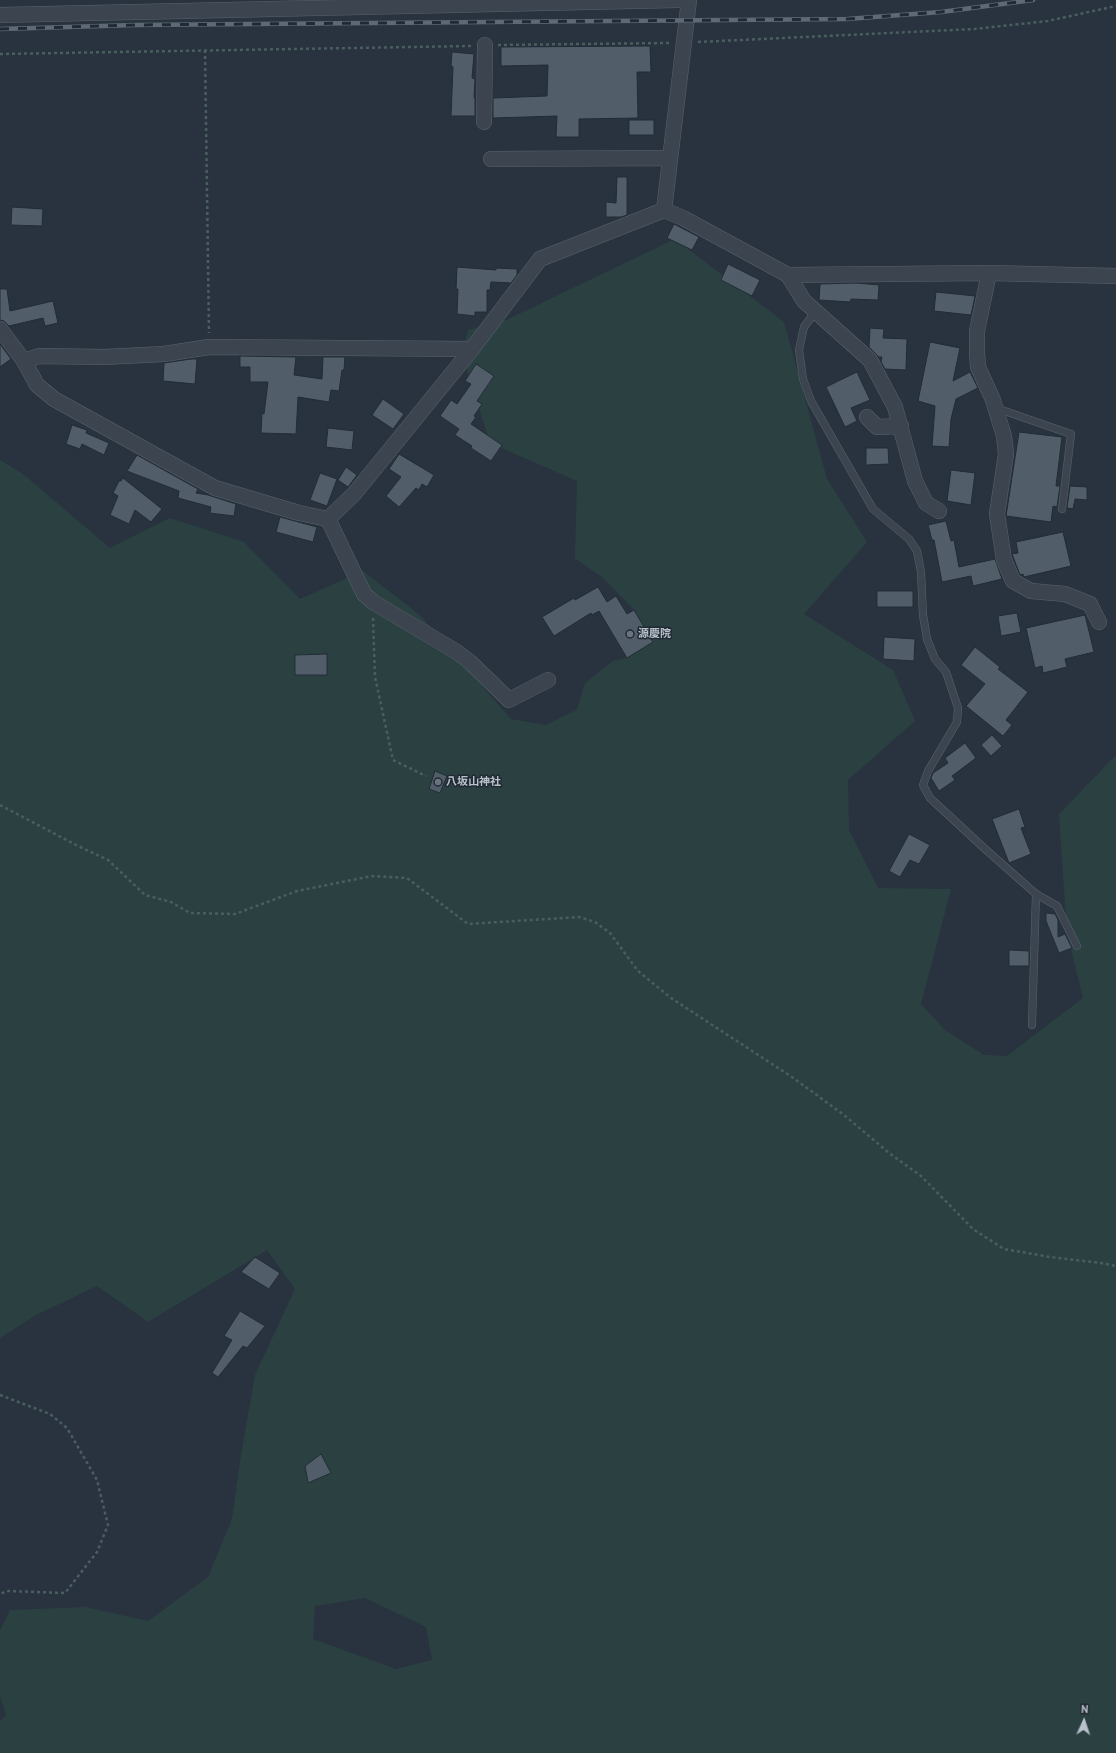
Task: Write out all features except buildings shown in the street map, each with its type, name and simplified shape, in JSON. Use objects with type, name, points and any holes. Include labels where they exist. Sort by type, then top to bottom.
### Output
[{"type":"street","points":[[0,15],[203,6],[287,4],[678,0]]},
{"type":"street","points":[[664,210],[689,0]]},
{"type":"street","points":[[484,122],[485,45]]},
{"type":"street","points":[[491,159],[670,158]]},
{"type":"street","points":[[328,519],[354,494],[472,350],[540,259],[664,210],[683,218],[788,275],[989,273],[1116,276]]},
{"type":"street","points":[[989,273],[977,331],[977,352],[978,367],[996,408],[1004,436],[1006,454],[997,514],[1004,560],[1013,582],[1031,591],[1065,594],[1090,604],[1099,622]]},
{"type":"street","points":[[788,275],[804,301],[870,360],[895,407],[915,481],[926,503],[939,511]]},
{"type":"street","points":[[0,329],[24,361],[37,385],[54,399],[215,488],[299,513],[328,519]]},
{"type":"street","points":[[24,361],[39,356],[119,356],[164,354],[209,347],[472,350]]},
{"type":"street","points":[[867,417],[877,427],[901,426]]},
{"type":"street","points":[[328,519],[364,594],[373,602],[457,652],[470,662],[509,700],[548,680]]},
{"type":"lane","points":[[816,311],[804,327],[799,350],[803,379],[812,401],[873,509],[909,539],[917,551],[921,572],[927,639],[935,659],[946,672],[958,708],[957,722],[928,771],[923,785],[930,798],[984,848],[1036,894],[1057,906],[1077,946]]},
{"type":"lane","points":[[996,408],[1071,434],[1062,509]]},
{"type":"lane","points":[[1032,1025],[1036,894]]},
{"type":"path","points":[[0,54],[685,42],[974,29],[1048,21],[1116,6]]},
{"type":"path","points":[[205,50],[209,347]]},
{"type":"path","points":[[373,602],[375,677],[393,760],[426,776]]},
{"type":"path","points":[[0,805],[76,846],[108,860],[146,895],[171,902],[190,913],[235,914],[297,891],[372,876],[407,878],[468,924],[579,917],[595,922],[610,933],[638,971],[671,998],[792,1077],[844,1116],[889,1153],[921,1176],[973,1229],[1004,1249],[1011,1251],[1116,1266]]},
{"type":"path","points":[[0,1395],[50,1414],[67,1428],[97,1480],[108,1525],[97,1552],[65,1593],[7,1591],[0,1594]]},
{"type":"green space","points":[[675,239],[784,322],[827,479],[867,542],[804,614],[893,670],[915,721],[848,780],[849,830],[878,888],[951,889],[921,1004],[945,1030],[984,1055],[1007,1056],[1083,998],[1067,933],[1059,814],[1116,755],[1116,1753],[0,1753],[0,1721],[6,1715],[0,1696],[0,1631],[10,1610],[85,1607],[148,1621],[208,1577],[232,1519],[241,1455],[255,1375],[295,1289],[267,1250],[148,1322],[97,1286],[36,1315],[0,1338],[0,460],[23,474],[110,548],[170,518],[244,542],[300,599],[363,571],[420,615],[511,719],[545,725],[577,710],[585,683],[613,661],[627,658],[653,642],[634,610],[603,578],[575,558],[577,481],[490,443],[462,355],[468,330],[504,321]],"holes":[[[365,1598],[426,1627],[432,1660],[396,1669],[313,1639],[315,1606]]]},
{"type":"railway","points":[[0,29],[135,25],[847,19],[941,12],[1033,0]]},
{"type":"place","name":"源慶院","points":[[630,634]]},
{"type":"place","name":"八坂山神社","points":[[438,782]]}]
